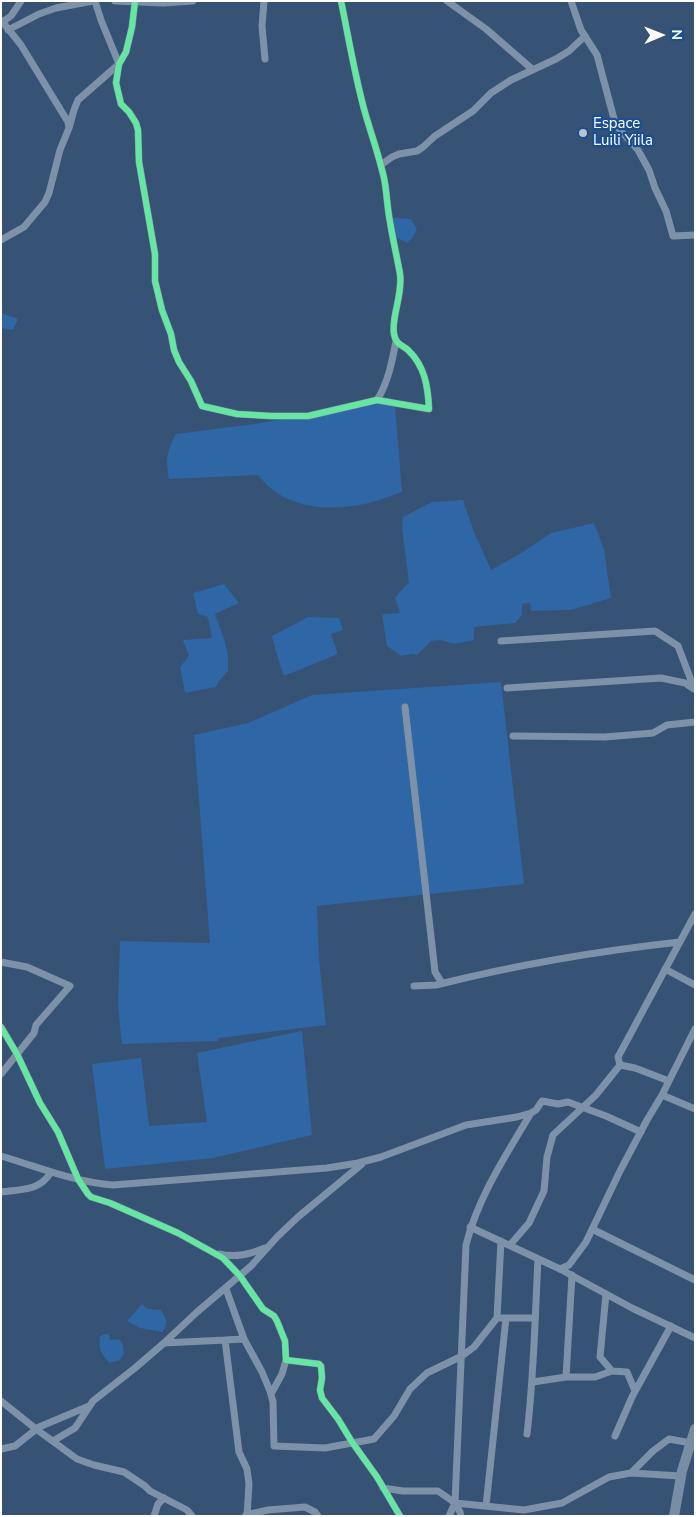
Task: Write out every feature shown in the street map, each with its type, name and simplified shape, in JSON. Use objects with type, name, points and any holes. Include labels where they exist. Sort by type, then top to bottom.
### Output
[{"type":"street","points":[[21,1],[11,16],[2,22],[22,44],[64,115],[69,128]]},
{"type":"street","points":[[8,30],[39,14],[94,1],[120,64]]},
{"type":"street","points":[[115,1],[189,2]]},
{"type":"street","points":[[135,1],[132,27],[126,52],[116,78],[121,104],[132,118],[138,130],[138,162],[155,254],[155,281],[162,310],[177,356],[202,406],[237,414],[271,416],[308,416],[377,400],[428,409],[428,387],[423,371],[418,361],[396,341]]},
{"type":"street","points":[[264,1],[262,26],[266,59]]},
{"type":"street","points":[[341,1],[354,66],[381,165],[401,285],[393,328],[396,341],[383,392],[377,400]]},
{"type":"street","points":[[447,1],[486,30],[532,69]]},
{"type":"street","points":[[570,1],[578,23],[597,55],[614,119],[619,129],[638,150],[649,170],[666,211],[673,236],[695,234]]},
{"type":"street","points":[[381,165],[392,156],[416,151],[423,147],[434,136],[473,111],[491,93],[511,80],[563,55],[585,36]]},
{"type":"street","points":[[1,240],[24,227],[45,202],[60,150],[78,100],[120,64]]},
{"type":"street","points":[[501,641],[655,630],[678,646],[694,689]]},
{"type":"street","points":[[507,688],[661,678],[685,684],[694,689]]},
{"type":"street","points":[[404,707],[435,972],[442,984]]},
{"type":"street","points":[[512,736],[605,736],[653,733],[667,726],[695,722]]},
{"type":"street","points":[[620,1065],[618,1057],[695,914]]},
{"type":"street","points":[[414,986],[442,984],[568,956],[680,942]]},
{"type":"street","points":[[1,962],[27,967],[70,986],[36,1025],[34,1033],[1,1074]]},
{"type":"street","points":[[665,969],[695,985]]},
{"type":"street","points":[[1,1027],[17,1054],[40,1103],[58,1132],[78,1179],[91,1197],[110,1203],[217,1253],[240,1256],[266,1248]]},
{"type":"street","points":[[560,1269],[569,1265],[586,1242],[695,1029]]},
{"type":"street","points":[[620,1065],[635,1068],[669,1080]]},
{"type":"street","points":[[510,1245],[529,1223],[544,1191],[547,1157],[553,1135],[596,1095],[620,1065]]},
{"type":"street","points":[[662,1095],[695,1109]]},
{"type":"street","points":[[1,1156],[78,1179],[113,1185],[327,1168],[365,1161],[466,1125],[517,1118],[536,1110],[542,1101],[558,1104],[568,1102],[641,1132]]},
{"type":"street","points":[[449,1516],[455,1503],[466,1245],[470,1228],[497,1171],[531,1113]]},
{"type":"street","points":[[1,1449],[15,1446],[36,1429],[88,1406],[226,1289],[312,1204],[365,1161]]},
{"type":"street","points":[[1,1192],[31,1189],[44,1181],[52,1172]]},
{"type":"street","points":[[470,1228],[560,1269],[695,1338]]},
{"type":"street","points":[[592,1229],[695,1280]]},
{"type":"street","points":[[226,1289],[244,1339],[262,1372],[271,1394],[273,1402],[274,1446],[325,1448],[352,1442],[374,1440],[394,1416],[410,1390],[427,1373],[462,1356],[474,1347],[497,1318],[502,1241]]},
{"type":"street","points":[[217,1253],[240,1276],[258,1303],[277,1321],[285,1341],[286,1360],[282,1374],[271,1394]]},
{"type":"street","points":[[527,1434],[533,1382],[538,1259]]},
{"type":"street","points":[[566,1377],[572,1275]]},
{"type":"street","points":[[606,1294],[600,1357],[612,1371]]},
{"type":"street","points":[[497,1318],[535,1318]]},
{"type":"street","points":[[486,1506],[506,1318]]},
{"type":"street","points":[[616,1436],[635,1391],[671,1326]]},
{"type":"street","points":[[164,1343],[244,1339]]},
{"type":"street","points":[[225,1340],[239,1452],[247,1469],[249,1484],[246,1515],[268,1510],[305,1507],[315,1512],[318,1516]]},
{"type":"street","points":[[286,1360],[322,1366],[321,1396],[377,1477],[400,1516]]},
{"type":"street","points":[[533,1382],[566,1377],[596,1377],[612,1371],[627,1372],[635,1391]]},
{"type":"street","points":[[1,1401],[77,1459],[124,1472],[145,1486],[150,1492],[187,1510],[192,1516]]},
{"type":"street","points":[[53,1441],[75,1428],[88,1406]]},
{"type":"street","points":[[676,1515],[681,1476],[695,1429]]},
{"type":"street","points":[[631,1473],[653,1451],[670,1439],[691,1443]]},
{"type":"street","points":[[383,1488],[438,1491],[455,1503],[524,1510],[562,1503],[609,1477],[631,1473],[681,1476]]},
{"type":"street","points":[[154,1516],[155,1510],[164,1498]]},
{"type":"street","points":[[455,1503],[461,1516]]},
{"type":"shaded area","points":[[394,218],[411,219],[417,229],[407,243],[394,236],[388,222]]},
{"type":"shaded area","points":[[1,313],[18,319],[13,330],[1,328]]},
{"type":"shaded area","points":[[379,403],[395,405],[402,492],[354,506],[323,507],[294,502],[269,487],[258,475],[169,479],[168,456],[176,434],[254,424]]},
{"type":"shaded area","points":[[463,500],[474,532],[491,570],[551,533],[594,523],[604,549],[611,598],[571,610],[531,611],[530,603],[522,604],[522,615],[515,623],[474,627],[474,640],[454,644],[441,640],[431,641],[417,655],[401,656],[387,646],[382,614],[400,613],[395,598],[409,583],[402,528],[403,517],[432,502]]},
{"type":"shaded area","points":[[224,584],[239,603],[215,614],[227,649],[228,671],[216,687],[185,693],[180,667],[189,656],[183,640],[212,638],[208,617],[198,614],[193,593]]},
{"type":"shaded area","points":[[308,617],[339,618],[343,630],[331,634],[338,654],[284,676],[272,636]]},
{"type":"shaded area","points":[[501,682],[524,884],[317,906],[319,959],[326,1025],[218,1038],[218,1041],[122,1044],[118,1006],[120,941],[210,943],[194,735],[248,723],[312,695]]},
{"type":"shaded area","points":[[302,1031],[312,1135],[213,1158],[105,1169],[92,1064],[141,1058],[149,1126],[207,1122],[197,1053]]},
{"type":"shaded area","points":[[142,1304],[148,1309],[161,1310],[166,1321],[162,1332],[140,1328],[127,1321]]},
{"type":"shaded area","points":[[109,1334],[110,1340],[119,1339],[123,1344],[124,1354],[120,1360],[110,1363],[102,1354],[99,1344],[100,1336]]},
{"type":"cycle path","points":[[135,1],[132,27],[126,52],[119,64],[116,83],[121,104],[129,112],[138,130],[139,162],[155,254],[155,281],[162,310],[171,334],[174,350],[202,406],[237,414],[271,416],[308,416],[377,400],[429,409],[428,393],[422,370],[414,356],[397,342],[394,334],[394,320],[400,290],[400,274],[384,178],[366,116],[341,1]]},
{"type":"cycle path","points":[[1,1027],[17,1054],[40,1103],[58,1132],[78,1179],[88,1194],[91,1197],[110,1203],[178,1233],[223,1258],[240,1276],[263,1309],[274,1316],[285,1341],[286,1360],[319,1364],[321,1366],[320,1390],[322,1398],[377,1477],[400,1516]]},
{"type":"place","name":"Espace Luili Yiila","points":[[583,133]]}]
